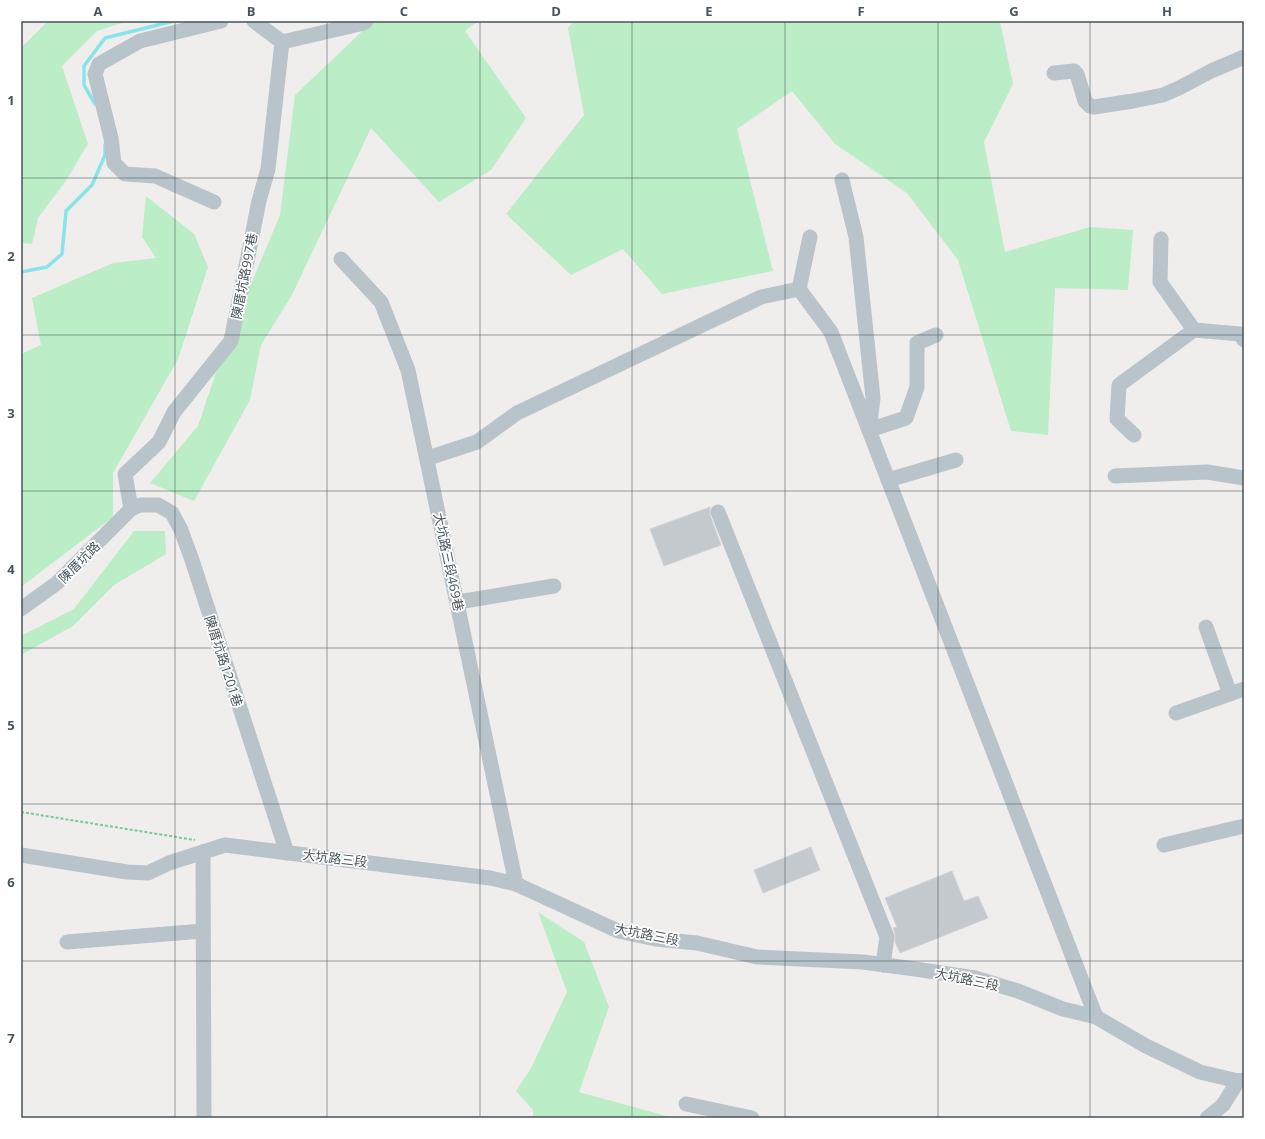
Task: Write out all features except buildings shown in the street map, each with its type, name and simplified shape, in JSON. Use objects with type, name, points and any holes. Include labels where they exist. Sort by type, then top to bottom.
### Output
[{"type":"street","points":[[214,202],[155,176],[125,174],[114,163],[111,138],[95,74],[99,64],[140,41],[222,21]]},
{"type":"street","points":[[254,21],[282,42],[338,30],[364,23],[366,21]]},
{"type":"street","name":"陳厝坑路997巷","points":[[131,509],[125,474],[159,442],[174,412],[231,341],[259,201],[268,169],[282,42]]},
{"type":"street","points":[[1054,73],[1074,71],[1077,74],[1085,101],[1090,106],[1094,107],[1163,95],[1211,71],[1244,57]]},
{"type":"street","points":[[842,180],[856,237],[873,398],[869,430]]},
{"type":"street","points":[[810,237],[799,290],[831,332],[1096,1017]]},
{"type":"street","points":[[1161,240],[1160,282],[1194,330]]},
{"type":"street","name":"大坑路三段469巷","points":[[341,259],[381,302],[408,370],[428,458],[516,884]]},
{"type":"street","points":[[428,458],[477,442],[517,413],[761,296],[799,290]]},
{"type":"street","points":[[1134,435],[1117,419],[1119,385],[1194,330],[1240,334],[1244,340]]},
{"type":"street","points":[[869,430],[906,418],[917,387],[917,343],[936,335]]},
{"type":"street","points":[[888,480],[956,460]]},
{"type":"street","points":[[1114,476],[1207,472],[1244,478]]},
{"type":"street","name":"陳厝坑路1201巷","points":[[131,509],[140,505],[158,505],[172,513],[181,530],[287,853]]},
{"type":"street","name":"陳厝坑路","points":[[21,609],[57,583],[131,509]]},
{"type":"street","points":[[718,512],[886,937],[883,965]]},
{"type":"street","points":[[458,602],[554,586]]},
{"type":"street","points":[[1176,713],[1237,691],[1206,627]]},
{"type":"street","points":[[1164,845],[1244,826]]},
{"type":"street","name":"大坑路三段","points":[[21,855],[127,872],[148,873],[202,846],[225,845],[490,878],[516,884],[618,931],[656,939],[697,943],[757,957],[812,959],[883,965],[975,978],[1018,991],[1063,1009],[1096,1017],[1146,1046],[1200,1072],[1241,1081]]},
{"type":"street","points":[[202,846],[204,1118]]},
{"type":"street","points":[[66,942],[203,931]]},
{"type":"street","points":[[1207,1118],[1223,1105],[1241,1081]]},
{"type":"street","points":[[686,1104],[752,1118]]},
{"type":"path","points":[[21,812],[202,846]]},
{"type":"green space","points":[[48,21],[128,21],[97,31],[62,66],[88,144],[67,179],[38,218],[32,244],[21,243],[21,48]]},
{"type":"green space","points":[[373,21],[478,21],[465,31],[526,118],[491,170],[439,202],[371,128],[292,295],[261,345],[250,400],[194,501],[150,483],[198,426],[223,351],[280,215],[295,95]]},
{"type":"green space","points":[[574,21],[1000,21],[1013,84],[984,142],[1005,252],[1090,227],[1133,230],[1128,290],[1055,288],[1048,435],[1011,431],[958,260],[907,193],[835,144],[792,91],[737,129],[773,271],[662,294],[623,249],[571,275],[506,214],[584,115],[568,28]]},
{"type":"green space","points":[[146,196],[194,234],[208,267],[178,359],[113,473],[113,517],[21,587],[21,354],[41,345],[32,298],[113,263],[156,258],[142,237]]},
{"type":"green space","points":[[134,531],[165,531],[166,554],[114,585],[73,626],[21,655],[21,636],[74,609]]},
{"type":"green space","points":[[538,912],[584,942],[609,1007],[579,1092],[670,1117],[533,1118],[533,1110],[516,1091],[531,1068],[567,992]]},
{"type":"waterway","points":[[95,104],[84,85],[84,66],[105,38],[174,21]]},
{"type":"waterway","points":[[21,272],[47,267],[62,254],[66,211],[92,185],[105,155],[105,145]]}]
